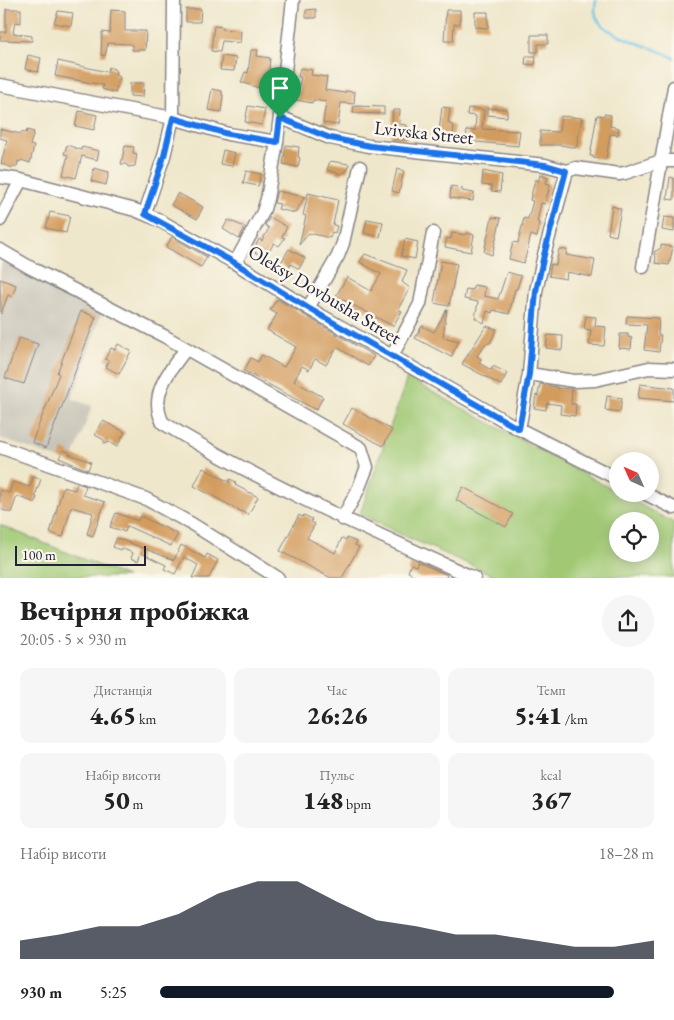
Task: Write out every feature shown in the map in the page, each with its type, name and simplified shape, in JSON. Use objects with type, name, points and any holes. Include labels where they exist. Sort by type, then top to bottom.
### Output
[{"type":"street","points":[[145,214],[164,156],[173,118],[174,0]]},
{"type":"street","points":[[235,263],[263,212],[267,199],[277,142],[293,0]]},
{"type":"street","points":[[0,85],[173,118],[228,134],[277,142]]},
{"type":"street","points":[[643,267],[674,87]]},
{"type":"street","name":"Lvivska Street","points":[[280,118],[330,138],[370,146],[545,165],[566,171],[576,168],[625,173],[661,161],[674,161]]},
{"type":"street","points":[[308,308],[338,256],[343,243],[360,167]]},
{"type":"street","points":[[519,429],[529,374],[536,291],[566,171]]},
{"type":"street","name":"Oleksy Dovbusha Street","points":[[0,177],[21,180],[145,214],[235,263],[308,308],[519,429],[609,474]]},
{"type":"street","points":[[0,220],[21,180]]},
{"type":"street","points":[[392,356],[420,304],[433,233]]},
{"type":"street","points":[[0,250],[186,349],[362,448],[367,467],[358,490],[342,519]]},
{"type":"street","points":[[186,349],[165,378],[159,392],[158,409],[163,423],[265,480],[342,519],[474,578]]},
{"type":"street","points":[[529,374],[572,381],[595,380],[649,368],[674,369]]},
{"type":"street","points":[[0,447],[146,499],[192,524],[278,578]]},
{"type":"street","points":[[659,500],[674,508]]},
{"type":"shaded area","points":[[4,258],[102,311],[72,399],[92,406],[71,463],[0,438],[0,270]]},
{"type":"green space","points":[[407,378],[609,488],[609,502],[635,502],[654,512],[609,512],[609,562],[659,562],[659,515],[674,523],[674,577],[498,577],[400,534],[360,514]]},
{"type":"green space","points":[[0,525],[127,577],[0,577]]},
{"type":"building","points":[[6,9],[21,9],[21,23],[15,22],[13,33],[32,36],[32,41],[0,40],[0,32],[6,32]]},
{"type":"building","points":[[186,9],[201,9],[200,22],[186,22]]},
{"type":"building","points":[[316,9],[316,18],[306,18],[306,10]]},
{"type":"building","points":[[111,10],[125,11],[125,31],[146,31],[145,50],[132,50],[132,45],[130,44],[108,43],[105,56],[101,55],[102,32],[110,33]]},
{"type":"building","points":[[446,10],[460,10],[460,24],[454,24],[453,41],[444,41]]},
{"type":"building","points":[[58,11],[73,13],[71,26],[54,23]]},
{"type":"building","points":[[475,12],[488,12],[488,28],[475,27]]},
{"type":"building","points":[[214,26],[241,31],[240,43],[222,41],[220,52],[211,51]]},
{"type":"building","points":[[531,35],[548,35],[548,44],[538,44],[538,52],[531,52]]},
{"type":"building","points":[[251,50],[258,50],[257,56],[270,58],[269,69],[276,71],[274,78],[267,76],[262,89],[241,82],[245,72],[248,73]]},
{"type":"building","points":[[28,55],[41,58],[38,72],[25,69]]},
{"type":"building","points":[[222,56],[236,58],[234,71],[220,70]]},
{"type":"building","points":[[526,56],[536,56],[535,65],[525,64]]},
{"type":"building","points":[[58,61],[107,72],[109,67],[116,70],[115,75],[120,77],[115,93],[102,89],[103,85],[55,76]]},
{"type":"building","points":[[300,68],[312,70],[311,75],[327,77],[325,90],[345,93],[345,91],[355,92],[354,104],[341,103],[338,125],[323,123],[326,102],[313,100],[312,103],[296,100],[301,77],[298,77]]},
{"type":"building","points":[[130,83],[144,83],[143,97],[130,96]]},
{"type":"building","points":[[212,89],[222,91],[221,112],[208,110]]},
{"type":"building","points":[[248,106],[265,109],[262,125],[245,122]]},
{"type":"building","points":[[354,106],[384,107],[384,114],[353,113]]},
{"type":"building","points":[[442,107],[450,108],[448,123],[454,126],[452,141],[438,139]]},
{"type":"building","points":[[468,108],[484,110],[482,129],[520,131],[518,146],[466,141],[467,130],[475,131],[476,116],[467,115]]},
{"type":"building","points":[[487,108],[507,109],[507,117],[487,115]]},
{"type":"building","points":[[393,110],[400,110],[399,124],[407,125],[406,139],[391,138]]},
{"type":"building","points":[[79,111],[97,115],[94,130],[75,126]]},
{"type":"building","points":[[604,114],[611,115],[610,126],[619,128],[618,135],[610,134],[606,159],[593,158],[593,156],[590,156],[597,115],[604,116]]},
{"type":"building","points":[[561,116],[582,118],[576,148],[561,145],[540,145],[540,131],[559,132]]},
{"type":"building","points":[[0,129],[21,134],[21,132],[26,133],[27,130],[34,132],[30,145],[34,146],[30,163],[21,160],[20,162],[18,161],[17,167],[13,166],[13,168],[1,164],[7,140],[0,138]]},
{"type":"building","points":[[67,145],[81,150],[82,147],[99,151],[97,160],[82,156],[76,178],[63,175],[68,155],[64,154]]},
{"type":"building","points":[[286,145],[299,147],[298,157],[300,158],[298,167],[283,164]]},
{"type":"building","points":[[125,146],[134,147],[133,153],[137,154],[135,166],[128,167],[126,164],[121,164]]},
{"type":"building","points":[[223,150],[235,153],[232,166],[220,164]]},
{"type":"building","points":[[330,161],[349,164],[348,170],[341,174],[327,170]]},
{"type":"building","points":[[94,168],[109,172],[106,185],[91,181]]},
{"type":"building","points":[[397,169],[404,171],[399,193],[392,191]]},
{"type":"building","points":[[246,171],[261,174],[258,186],[243,183]]},
{"type":"building","points":[[483,171],[502,175],[500,192],[491,191],[492,186],[482,185]]},
{"type":"building","points":[[540,174],[548,177],[546,183],[550,184],[545,204],[541,203],[537,222],[540,222],[537,237],[531,235],[524,263],[509,259],[513,242],[518,243],[524,218],[528,219],[533,201],[530,200],[535,180],[539,181]]},
{"type":"building","points":[[670,177],[674,178],[674,200],[667,199]]},
{"type":"building","points":[[451,186],[462,188],[462,191],[474,193],[473,201],[450,198]]},
{"type":"building","points":[[277,191],[305,197],[295,213],[278,209],[280,204],[274,203]]},
{"type":"building","points":[[178,193],[203,207],[197,219],[171,205]]},
{"type":"building","points":[[308,193],[338,200],[333,225],[337,226],[335,233],[332,232],[330,238],[309,233],[299,245],[306,216],[303,215]]},
{"type":"building","points":[[612,206],[621,209],[616,236],[608,234]]},
{"type":"building","points":[[50,212],[70,216],[66,233],[46,228]]},
{"type":"building","points":[[270,217],[287,227],[282,237],[285,238],[279,246],[274,243],[265,258],[253,251],[259,239],[262,241],[269,228],[265,225]]},
{"type":"building","points":[[492,217],[501,218],[492,255],[484,252]]},
{"type":"building","points":[[664,217],[674,218],[674,232],[662,230]]},
{"type":"building","points":[[367,219],[383,222],[380,237],[364,233]]},
{"type":"building","points":[[228,220],[245,227],[239,239],[223,229]]},
{"type":"building","points":[[452,233],[474,235],[471,252],[445,247],[447,238],[451,239]]},
{"type":"building","points":[[172,237],[207,257],[201,267],[166,247]]},
{"type":"building","points":[[405,239],[418,242],[415,259],[401,256]]},
{"type":"building","points":[[661,245],[673,247],[669,265],[655,263],[654,252],[661,248]]},
{"type":"building","points":[[289,249],[305,258],[299,269],[291,264],[288,269],[280,264]]},
{"type":"building","points":[[559,249],[567,250],[566,255],[595,260],[592,277],[567,272],[566,279],[549,276],[551,264],[556,265]]},
{"type":"building","points":[[365,254],[407,270],[402,282],[410,288],[398,309],[402,311],[393,326],[336,296],[347,277],[371,291],[381,274],[360,262]]},
{"type":"building","points":[[441,261],[457,264],[449,306],[434,303]]},
{"type":"building","points":[[507,272],[521,276],[517,289],[515,289],[509,314],[493,310],[492,313],[487,311],[484,323],[475,318],[478,302],[464,299],[466,289],[472,290],[474,285],[485,287],[484,296],[498,299]]},
{"type":"building","points":[[0,279],[16,285],[12,297],[8,295],[1,314]]},
{"type":"building","points":[[277,299],[374,356],[368,366],[337,347],[326,365],[315,359],[309,370],[302,366],[294,381],[323,397],[316,410],[244,371],[251,358],[258,362],[262,355],[284,367],[296,347],[267,330],[277,314],[270,310]]},
{"type":"building","points":[[447,309],[443,337],[459,341],[451,357],[415,338],[422,326],[434,332]]},
{"type":"building","points":[[81,311],[96,317],[46,448],[32,442]]},
{"type":"building","points":[[586,316],[596,317],[595,326],[606,327],[604,346],[589,345],[591,330],[584,329]]},
{"type":"building","points":[[627,316],[659,318],[658,335],[661,335],[659,352],[644,350],[647,325],[626,324]]},
{"type":"building","points":[[486,326],[497,329],[490,343],[485,344],[477,356],[481,359],[479,363],[491,370],[493,366],[507,373],[501,385],[462,364]]},
{"type":"building","points":[[620,334],[628,334],[628,337],[632,338],[631,349],[619,348]]},
{"type":"building","points":[[548,335],[563,336],[562,350],[546,348]]},
{"type":"building","points":[[19,338],[38,344],[24,384],[5,378]]},
{"type":"building","points":[[118,344],[131,351],[119,374],[106,367],[109,361],[105,359],[111,348],[115,350]]},
{"type":"building","points":[[540,384],[572,389],[571,404],[576,404],[575,416],[560,414],[561,405],[547,403],[546,410],[534,408]]},
{"type":"building","points":[[640,384],[674,388],[674,401],[638,398]]},
{"type":"building","points":[[607,396],[622,398],[620,412],[605,410]]},
{"type":"building","points":[[352,408],[392,430],[383,446],[343,424]]},
{"type":"building","points":[[103,421],[125,432],[117,447],[109,442],[104,444],[104,440],[95,435]]},
{"type":"building","points":[[63,450],[91,462],[88,470],[59,458]]},
{"type":"building","points":[[203,468],[229,482],[230,479],[236,482],[235,485],[258,497],[248,515],[194,486]]},
{"type":"building","points":[[33,477],[41,479],[35,496],[37,497],[35,503],[17,496],[11,513],[0,509],[0,490],[9,493],[13,482],[30,487]]},
{"type":"building","points":[[77,483],[86,486],[83,495],[105,502],[93,536],[87,534],[93,513],[71,507],[63,537],[50,533],[63,487],[75,490]]},
{"type":"building","points":[[463,487],[513,514],[506,527],[456,500]]},
{"type":"building","points":[[116,513],[138,521],[140,516],[178,534],[171,546],[127,526],[125,532],[110,527]]},
{"type":"building","points":[[299,515],[312,519],[311,522],[315,524],[307,538],[335,553],[342,538],[356,542],[355,545],[359,547],[342,578],[331,578],[280,551]]},
{"type":"building","points":[[117,538],[174,560],[181,545],[205,558],[207,554],[218,560],[209,578],[192,578],[198,565],[184,557],[175,574],[164,569],[166,565],[141,553],[138,561],[131,558],[133,553],[113,547]]},
{"type":"building","points":[[418,562],[447,575],[446,578],[420,578],[408,572],[411,564],[416,566]]},
{"type":"waterway","points":[[596,0],[596,16],[608,30],[674,58]]},
{"type":"route","points":[[173,118],[228,134],[277,142],[280,118],[320,135],[370,146],[545,165],[566,171],[536,291],[529,374],[519,429],[308,308],[235,263],[150,215],[145,214],[164,156],[173,118]]}]
